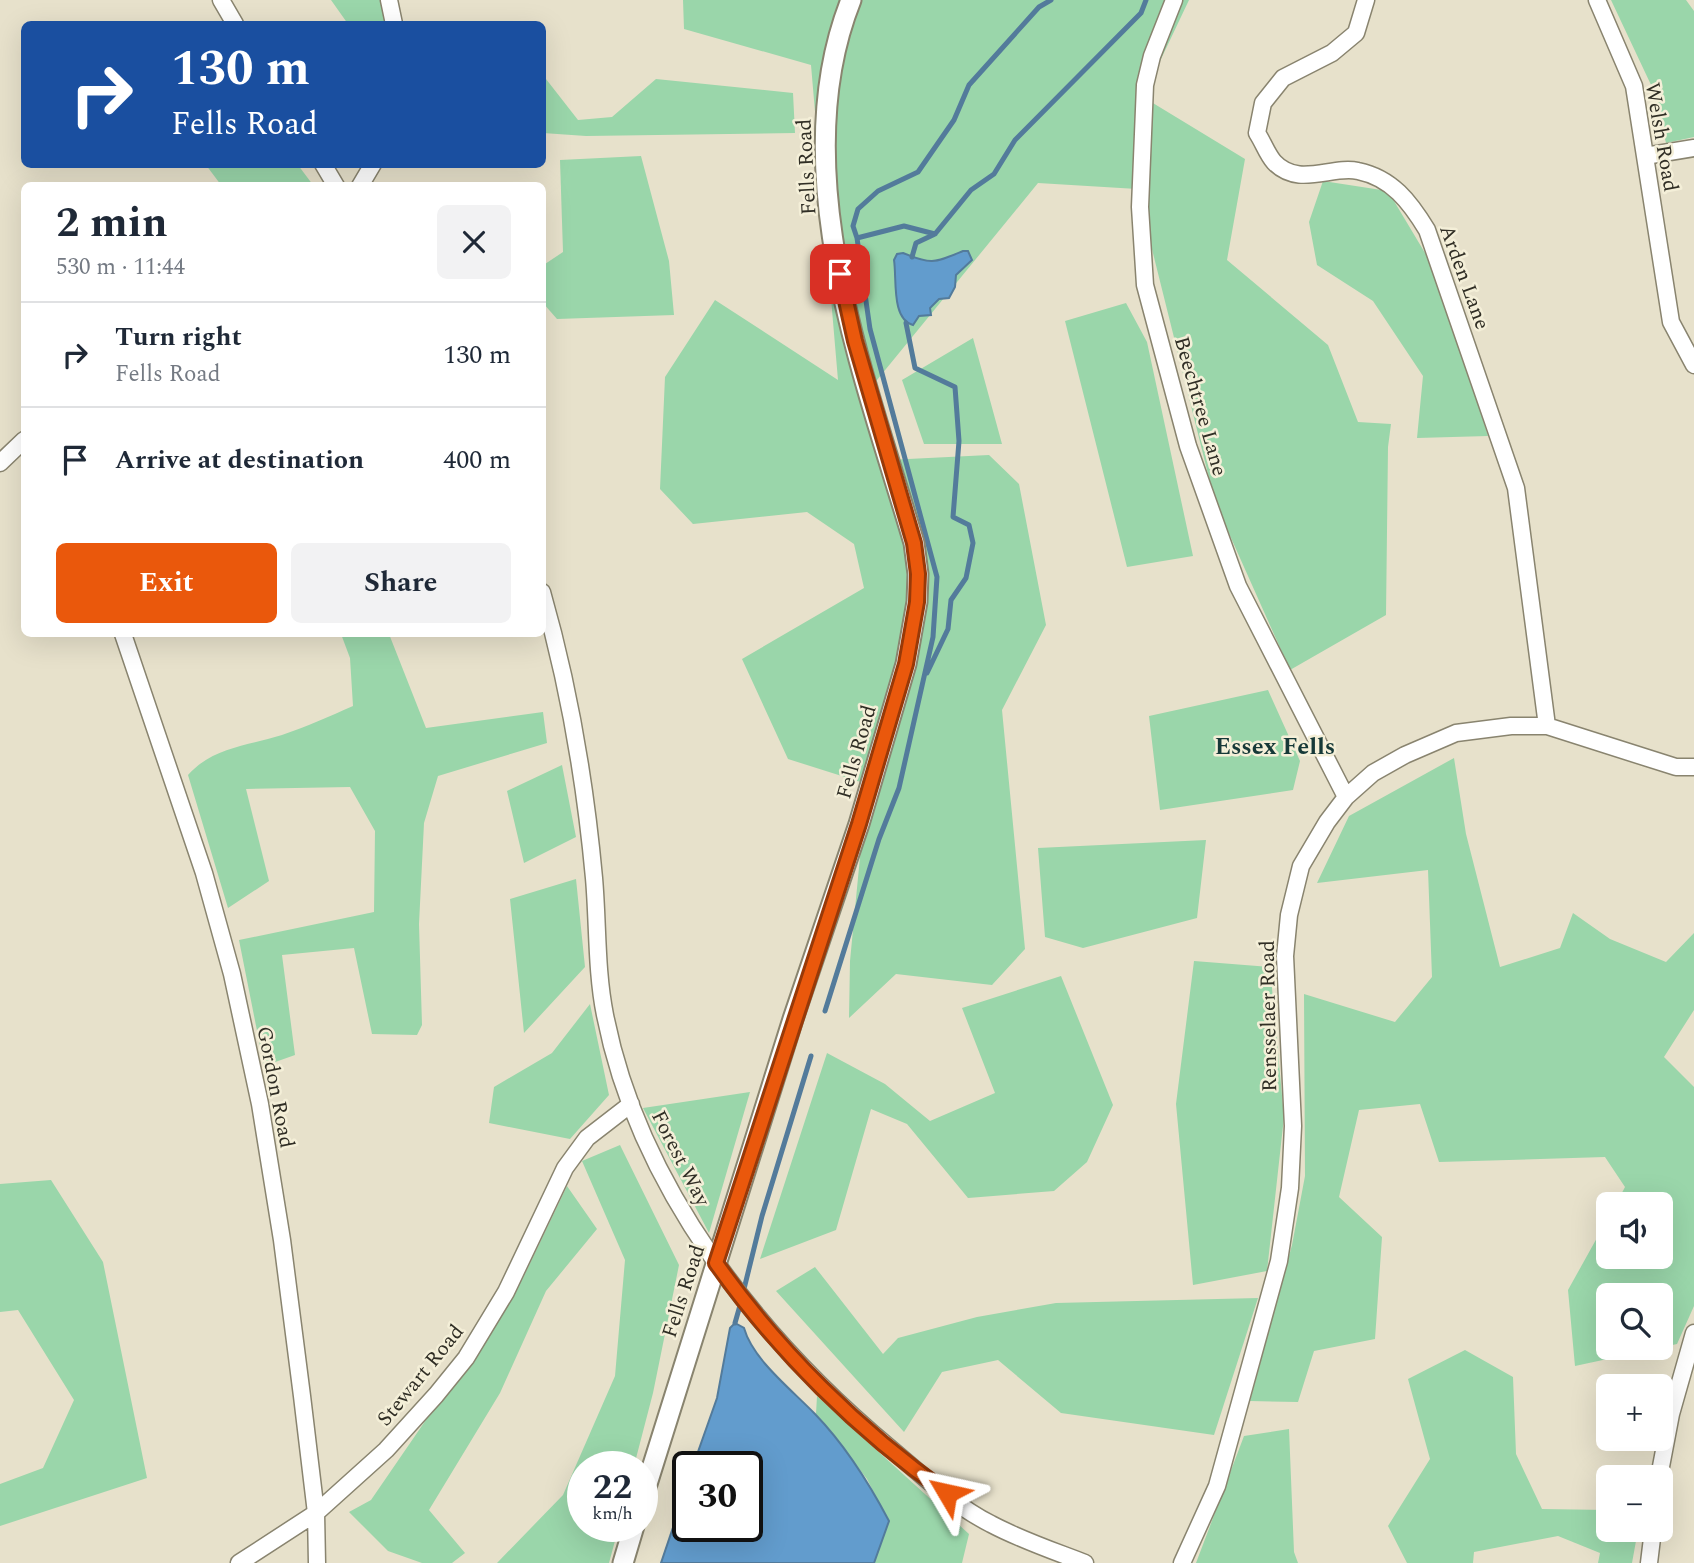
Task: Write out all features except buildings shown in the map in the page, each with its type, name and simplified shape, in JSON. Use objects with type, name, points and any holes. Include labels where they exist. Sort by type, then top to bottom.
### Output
[{"type":"street","points":[[221,0],[233,21]]},
{"type":"street","points":[[389,0],[393,21]]},
{"type":"street","name":"Fells Road","points":[[657,1451],[859,824],[914,631],[918,574],[914,543],[855,341],[830,209],[825,125],[827,89],[833,52],[850,0]]},
{"type":"street","name":"Beechtree Lane","points":[[1174,0],[1152,56],[1145,85],[1140,207],[1145,285],[1188,446],[1238,586],[1346,797]]},
{"type":"street","name":"Arden Lane","points":[[1366,0],[1356,33],[1332,53],[1283,78],[1263,103],[1257,133],[1275,163],[1300,175],[1356,170],[1392,185],[1414,208],[1427,230],[1517,488],[1547,726]]},
{"type":"street","name":"Welsh Road","points":[[1597,0],[1634,86],[1671,322],[1694,365]]},
{"type":"street","points":[[1645,156],[1694,148]]},
{"type":"street","points":[[0,463],[21,443]]},
{"type":"street","name":"Forest Way","points":[[546,605],[562,659],[576,732],[593,869],[605,1016],[631,1104],[685,1214],[752,1312],[866,1429],[925,1478],[990,1524],[1085,1563]]},
{"type":"street","name":"Gordon Road","points":[[124,637],[204,873],[232,974],[260,1104],[282,1240],[316,1513],[317,1563]]},
{"type":"street","name":"Rensselaer Road","points":[[1182,1563],[1217,1486],[1279,1261],[1290,1188],[1293,1126],[1285,956],[1289,915],[1301,866],[1346,797],[1373,774],[1405,755],[1456,733],[1511,726],[1547,726],[1676,766],[1694,767]]},
{"type":"street","name":"Stewart Road","points":[[239,1563],[316,1513],[386,1450],[467,1358],[506,1292],[565,1168],[587,1138],[631,1104]]},
{"type":"street","points":[[1661,1465],[1671,1414],[1694,1333]]},
{"type":"street","points":[[623,1563],[629,1542]]},
{"type":"street","points":[[1649,1563],[1652,1542]]},
{"type":"green space","points":[[331,0],[391,0],[389,21],[346,21]]},
{"type":"green space","points":[[683,0],[1189,0],[1143,97],[1245,159],[1227,260],[1328,345],[1358,422],[1391,424],[1388,447],[1386,615],[1290,670],[1215,502],[1137,189],[1038,183],[868,391],[888,460],[989,455],[1019,484],[1046,625],[1002,710],[1025,949],[992,985],[896,974],[849,1018],[850,961],[867,784],[788,759],[742,659],[864,588],[854,544],[807,512],[693,524],[660,489],[665,377],[715,300],[838,380],[811,65],[684,29]]},
{"type":"green space","points":[[1611,0],[1686,0],[1694,11],[1694,137],[1666,143],[1652,87]]},
{"type":"green space","points":[[546,79],[578,120],[612,117],[656,79],[793,93],[795,133],[586,136],[546,133]]},
{"type":"green space","points":[[641,156],[669,261],[674,315],[557,319],[546,306],[546,263],[563,252],[560,160]]},
{"type":"green space","points":[[208,168],[300,168],[311,182],[219,182]]},
{"type":"green space","points":[[1323,181],[1388,191],[1437,273],[1488,436],[1417,438],[1423,376],[1373,301],[1317,265],[1309,222]]},
{"type":"green space","points":[[1126,303],[1147,342],[1193,556],[1127,567],[1065,321]]},
{"type":"green space","points":[[973,338],[1002,444],[924,444],[902,380]]},
{"type":"green space","points":[[342,637],[390,637],[426,728],[543,712],[547,743],[438,776],[424,823],[419,924],[422,1025],[417,1035],[372,1034],[354,948],[282,955],[295,1055],[264,1066],[239,940],[374,912],[375,831],[350,787],[246,789],[269,881],[228,908],[188,775],[208,758],[219,753],[291,732],[353,706],[350,658]]},
{"type":"green space","points":[[1268,690],[1300,761],[1293,790],[1160,810],[1149,716]]},
{"type":"green space","points":[[1454,758],[1466,834],[1500,967],[1560,948],[1573,913],[1610,939],[1666,962],[1694,933],[1694,1010],[1664,1057],[1694,1087],[1694,1306],[1677,1344],[1673,1345],[1673,1283],[1596,1283],[1596,1360],[1603,1360],[1575,1366],[1568,1290],[1596,1240],[1596,1269],[1673,1269],[1673,1192],[1622,1192],[1625,1187],[1605,1157],[1439,1162],[1420,1104],[1359,1110],[1339,1197],[1382,1237],[1375,1339],[1314,1351],[1298,1402],[1250,1401],[1292,1245],[1305,1176],[1304,994],[1395,1022],[1432,977],[1428,870],[1317,883],[1349,816]]},
{"type":"green space","points":[[562,765],[576,837],[524,863],[507,791]]},
{"type":"green space","points":[[1206,840],[1197,918],[1083,948],[1045,937],[1038,848]]},
{"type":"green space","points":[[576,879],[585,967],[524,1033],[510,899]]},
{"type":"green space","points":[[1194,961],[1270,967],[1284,1117],[1267,1271],[1193,1285],[1176,1104]]},
{"type":"green space","points":[[1061,976],[1113,1105],[1087,1162],[1054,1191],[968,1198],[907,1124],[871,1109],[836,1230],[760,1259],[827,1053],[885,1084],[930,1121],[995,1093],[962,1008]]},
{"type":"green space","points":[[590,1004],[609,1095],[570,1139],[489,1123],[494,1087],[552,1053]]},
{"type":"green space","points":[[750,1092],[709,1233],[643,1108]]},
{"type":"green space","points":[[620,1145],[679,1265],[653,1393],[638,1451],[582,1451],[615,1376],[625,1260],[582,1161]]},
{"type":"green space","points":[[51,1180],[103,1262],[147,1478],[0,1526],[0,1484],[43,1468],[74,1400],[18,1310],[0,1312],[0,1184]]},
{"type":"green space","points":[[567,1186],[597,1229],[546,1291],[500,1393],[429,1510],[465,1553],[452,1563],[422,1563],[388,1551],[349,1512],[371,1500],[522,1280]]},
{"type":"green space","points":[[815,1267],[883,1354],[898,1338],[977,1317],[1056,1303],[1258,1298],[1214,1435],[1061,1413],[998,1360],[942,1372],[904,1432],[776,1291]]},
{"type":"green space","points":[[1465,1350],[1513,1377],[1516,1454],[1542,1509],[1596,1510],[1596,1542],[1636,1542],[1632,1563],[1598,1563],[1600,1553],[1558,1536],[1474,1552],[1473,1563],[1407,1563],[1388,1526],[1430,1459],[1408,1379]]},
{"type":"green space","points":[[817,1396],[969,1534],[962,1563],[874,1563],[888,1521],[867,1479],[816,1414]]},
{"type":"green space","points":[[1289,1429],[1294,1552],[1298,1563],[1196,1563],[1244,1436]]},
{"type":"green space","points":[[567,1486],[567,1542],[615,1542],[609,1563],[497,1563],[563,1495]]},
{"type":"water","points":[[968,251],[972,260],[956,275],[955,287],[949,298],[939,299],[930,308],[931,315],[919,316],[913,325],[906,321],[901,315],[896,297],[894,260],[897,254],[903,253],[933,261]]},
{"type":"water","points":[[735,1323],[744,1328],[764,1363],[815,1414],[856,1465],[889,1521],[874,1563],[661,1563],[672,1530],[672,1542],[763,1542],[763,1451],[698,1451],[717,1398],[730,1328]]},
{"type":"waterway","points":[[857,238],[853,226],[858,209],[878,191],[918,172],[954,120],[969,85],[1039,7],[1051,0]]},
{"type":"waterway","points":[[825,1011],[879,839],[899,788],[933,637],[937,577],[870,329],[857,238],[904,226],[935,234],[971,190],[994,174],[1015,140],[1141,13],[1146,0]]},
{"type":"waterway","points":[[912,257],[916,243],[935,234]]},
{"type":"waterway","points":[[906,323],[915,368],[955,387],[959,441],[953,517],[969,525],[973,543],[966,578],[951,600],[948,629],[927,673]]},
{"type":"waterway","points":[[743,1293],[762,1216],[811,1056]]},
{"type":"waterway","points":[[735,1323],[741,1302]]},
{"type":"district","name":"Essex Fells","points":[[1275,746]]},
{"type":"route","points":[[840,274],[855,341],[914,543],[918,574],[914,631],[859,824],[793,1019],[716,1263],[752,1312],[793,1357],[866,1429],[947,1493]]}]
